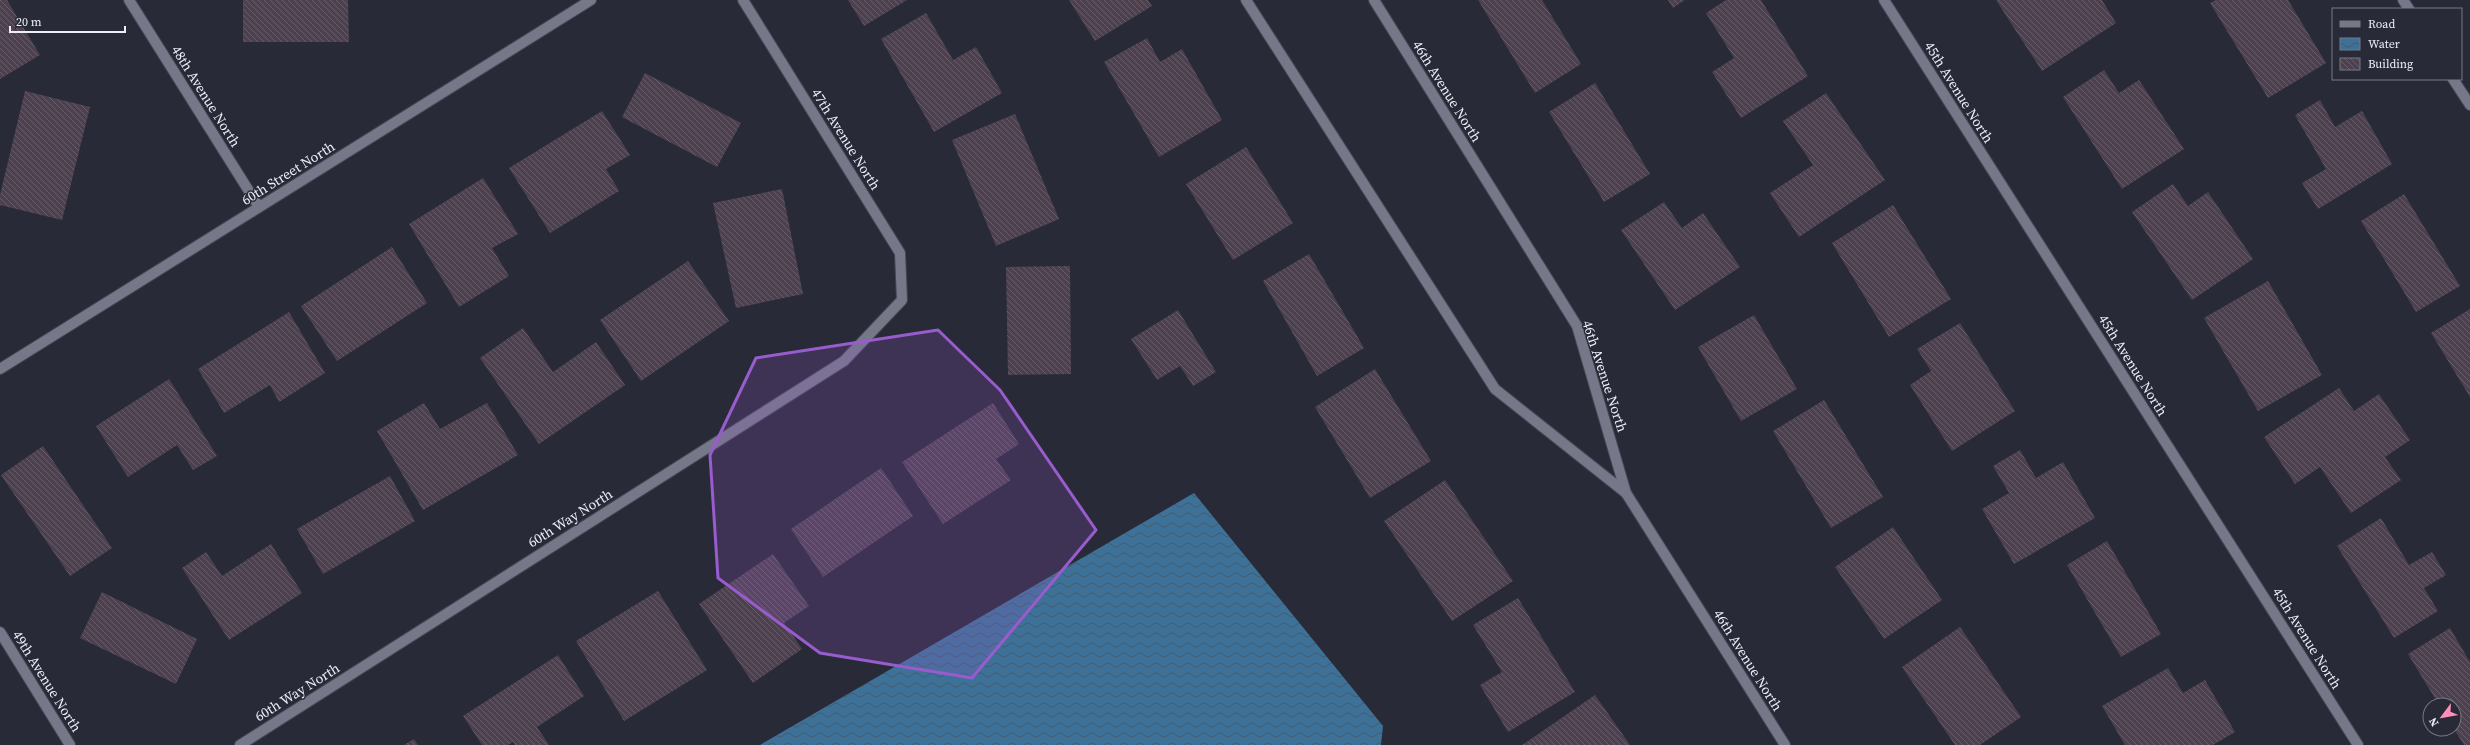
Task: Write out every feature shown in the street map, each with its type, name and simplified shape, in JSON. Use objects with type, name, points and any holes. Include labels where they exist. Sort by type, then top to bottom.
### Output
[{"type":"street","name":"48th Avenue North","points":[[129,0],[259,207]]},
{"type":"street","name":"60th Street North","points":[[0,369],[590,0]]},
{"type":"street","name":"47th Avenue North","points":[[743,0],[900,253],[902,300]]},
{"type":"street","points":[[1246,0],[1495,389],[1626,493]]},
{"type":"street","name":"46th Avenue North","points":[[1374,0],[1577,326],[1626,493],[1785,745]]},
{"type":"street","name":"45th Avenue North","points":[[1884,0],[2358,745]]},
{"type":"street","points":[[2455,80],[2470,105]]},
{"type":"street","name":"60th Way North","points":[[240,745],[844,361],[902,300]]},
{"type":"street","name":"49th Avenue North","points":[[0,632],[70,745]]},
{"type":"highlighted area","points":[[938,330],[1000,390],[1096,530],[972,678],[820,653],[718,578],[710,455],[756,358]]},
{"type":"water","points":[[1194,493],[1383,726],[1381,745],[760,745]]},
{"type":"building","points":[[0,0],[7,0],[40,55],[0,79]]},
{"type":"building","points":[[243,0],[348,0],[349,42],[243,42]]},
{"type":"building","points":[[848,0],[907,0],[864,26]]},
{"type":"building","points":[[1069,0],[1148,0],[1152,6],[1095,41]]},
{"type":"building","points":[[1478,0],[1542,0],[1581,64],[1535,93]]},
{"type":"building","points":[[1668,0],[1685,0],[1673,8]]},
{"type":"building","points":[[1726,0],[1761,0],[1808,76],[1741,118],[1712,72],[1734,58],[1706,13]]},
{"type":"building","points":[[1996,0],[2102,0],[2116,23],[2042,71]]},
{"type":"building","points":[[2216,0],[2288,0],[2326,63],[2268,98],[2210,3]]},
{"type":"building","points":[[926,13],[953,60],[976,47],[1002,93],[934,132],[881,39]]},
{"type":"building","points":[[1147,38],[1160,62],[1182,49],[1222,120],[1159,157],[1104,62]]},
{"type":"building","points":[[2104,70],[2119,93],[2139,80],[2184,149],[2122,189],[2063,97]]},
{"type":"building","points":[[645,73],[741,123],[717,167],[622,117]]},
{"type":"building","points":[[1595,83],[1650,174],[1604,202],[1549,112]]},
{"type":"building","points":[[25,91],[90,107],[62,220],[0,205],[0,195]]},
{"type":"building","points":[[1826,93],[1885,180],[1799,237],[1770,193],[1813,165],[1783,121]]},
{"type":"building","points":[[2320,100],[2335,127],[2362,111],[2392,164],[2318,209],[2302,183],[2326,169],[2295,115]]},
{"type":"building","points":[[602,111],[630,155],[606,169],[619,191],[550,233],[509,168]]},
{"type":"building","points":[[1015,114],[1059,219],[996,246],[952,140]]},
{"type":"building","points":[[1246,147],[1293,223],[1233,260],[1186,184]]},
{"type":"building","points":[[483,178],[518,234],[492,248],[509,276],[459,307],[409,224]]},
{"type":"building","points":[[2173,184],[2188,206],[2208,192],[2253,259],[2192,300],[2132,212]]},
{"type":"building","points":[[782,189],[803,294],[736,308],[713,203]]},
{"type":"building","points":[[2404,194],[2460,286],[2416,312],[2361,221]]},
{"type":"building","points":[[1664,202],[1682,228],[1703,213],[1740,267],[1675,310],[1621,230]]},
{"type":"building","points":[[1893,205],[1951,299],[1889,337],[1832,243]]},
{"type":"building","points":[[392,247],[427,303],[337,361],[301,306]]},
{"type":"building","points":[[1309,254],[1364,348],[1317,376],[1263,281]]},
{"type":"building","points":[[688,261],[729,321],[641,381],[600,320]]},
{"type":"building","points":[[1070,266],[1071,374],[1008,375],[1006,267]]},
{"type":"building","points":[[2268,281],[2322,375],[2258,411],[2204,318]]},
{"type":"building","points":[[2470,309],[2470,397],[2431,333]]},
{"type":"building","points":[[1178,310],[1216,372],[1193,386],[1180,366],[1157,380],[1131,339]]},
{"type":"building","points":[[289,312],[325,373],[279,402],[270,385],[224,413],[198,369]]},
{"type":"building","points":[[1754,315],[1797,389],[1741,421],[1698,347]]},
{"type":"building","points":[[1960,323],[2015,411],[1952,451],[1910,385],[1931,371],[1917,349]]},
{"type":"building","points":[[523,328],[553,372],[596,342],[625,385],[539,444],[480,358]]},
{"type":"building","points":[[1375,369],[1431,461],[1370,498],[1315,407]]},
{"type":"building","points":[[169,379],[217,456],[193,470],[177,445],[128,477],[96,426]]},
{"type":"building","points":[[2339,388],[2354,411],[2379,394],[2410,440],[2385,457],[2401,480],[2351,513],[2320,467],[2295,484],[2264,437]]},
{"type":"building","points":[[1824,400],[1883,497],[1831,528],[1773,431]]},
{"type":"building","points":[[424,403],[440,429],[487,403],[518,455],[423,510],[377,431]]},
{"type":"building","points":[[993,403],[1019,444],[996,459],[1011,480],[943,524],[902,462]]},
{"type":"building","points":[[43,446],[112,548],[70,576],[1,475]]},
{"type":"building","points":[[2020,450],[2036,478],[2063,462],[2095,518],[2014,564],[1982,509],[2009,493],[1993,466]]},
{"type":"building","points":[[881,468],[913,516],[823,577],[791,529]]},
{"type":"building","points":[[390,476],[415,521],[323,574],[297,529]]},
{"type":"building","points":[[1445,480],[1513,581],[1452,621],[1384,521]]},
{"type":"building","points":[[2381,518],[2409,565],[2432,552],[2446,575],[2424,588],[2438,611],[2394,638],[2337,546]]},
{"type":"building","points":[[1893,527],[1942,600],[1884,639],[1835,567]]},
{"type":"building","points":[[2107,541],[2161,634],[2121,657],[2067,565]]},
{"type":"building","points":[[271,544],[302,593],[229,640],[182,568],[206,552],[222,576]]},
{"type":"building","points":[[773,554],[809,606],[784,623],[802,649],[753,683],[699,604]]},
{"type":"building","points":[[658,591],[707,670],[624,721],[576,641]]},
{"type":"building","points":[[102,592],[197,639],[176,684],[80,638]]},
{"type":"building","points":[[1518,598],[1575,692],[1508,732],[1480,685],[1502,672],[1473,625]]},
{"type":"building","points":[[1960,627],[2021,717],[1980,745],[1955,745],[1902,667]]},
{"type":"building","points":[[2450,628],[2470,662],[2470,745],[2464,745],[2459,737],[2462,737],[2462,697],[2434,697],[2408,654]]},
{"type":"building","points":[[558,655],[584,696],[537,727],[549,745],[515,745],[513,742],[508,745],[482,745],[463,716]]},
{"type":"building","points":[[2168,668],[2183,693],[2205,680],[2235,732],[2213,745],[2125,745],[2102,706]]},
{"type":"building","points":[[1595,695],[1630,745],[1522,745]]},
{"type":"building","points":[[414,739],[418,745],[404,745]]}]
